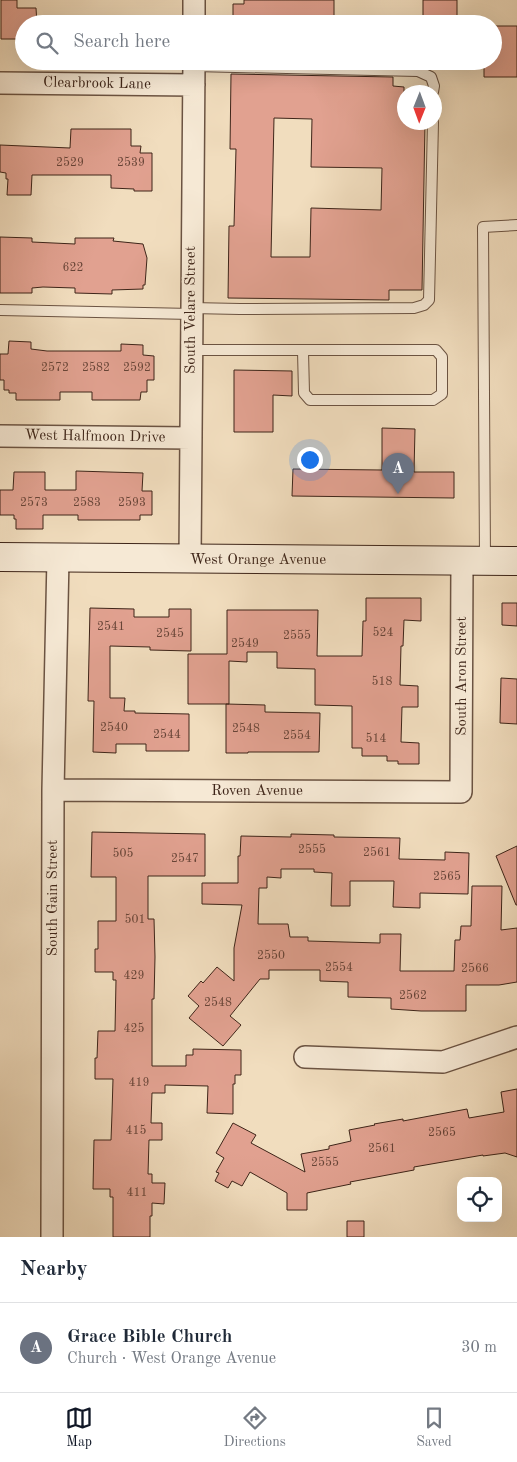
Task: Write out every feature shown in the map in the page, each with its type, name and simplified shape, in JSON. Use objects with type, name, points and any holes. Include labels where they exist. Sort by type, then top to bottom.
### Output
[{"type":"street","points":[[194,0],[194,15]]},
{"type":"street","name":"Clearbrook Lane","points":[[0,83],[194,71]]},
{"type":"street","name":"South Velare Street","points":[[190,559],[194,71]]},
{"type":"street","name":"West Halfmoon Drive","points":[[0,436],[191,438]]},
{"type":"street","name":"West Orange Avenue","points":[[0,557],[517,561]]},
{"type":"street","name":"South Gain Street","points":[[52,1237],[53,790],[58,558]]},
{"type":"street","name":"South Aron Street","points":[[461,792],[474,561]]},
{"type":"street","name":"Roven Avenue","points":[[53,790],[461,792]]},
{"type":"street","points":[[305,1057],[443,1062],[517,1037]]},
{"type":"lane","points":[[194,71],[418,71],[431,77],[433,85]]},
{"type":"lane","points":[[0,310],[191,311],[414,308],[424,305],[429,300],[433,130]]},
{"type":"lane","points":[[474,561],[483,227],[517,225]]},
{"type":"lane","points":[[191,350],[436,350],[442,357],[442,394],[433,400],[310,400],[304,392],[303,351]]},
{"type":"building","points":[[1,0],[17,0],[17,8],[36,8],[36,15],[15,15],[15,39],[1,39]]},
{"type":"building","points":[[244,0],[334,0],[334,15],[233,15],[233,4],[244,4]]},
{"type":"building","points":[[423,0],[457,0],[457,15],[423,15]]},
{"type":"building","points":[[502,26],[517,26],[517,77],[484,77],[484,70],[502,70]]},
{"type":"building","points":[[231,74],[393,77],[393,86],[397,86],[397,130],[425,130],[422,290],[389,290],[389,300],[228,298],[229,226],[234,226],[236,149],[230,149]],"holes":[[[274,118],[312,119],[311,167],[382,168],[381,210],[311,208],[310,257],[271,257]]]},
{"type":"building","points":[[71,129],[131,129],[131,146],[141,146],[140,153],[152,153],[152,191],[111,188],[111,175],[32,175],[31,195],[7,195],[8,179],[6,179],[6,173],[0,172],[0,145],[70,148]]},
{"type":"building","points":[[0,237],[32,238],[32,242],[75,244],[75,238],[114,238],[113,241],[143,244],[147,258],[145,285],[143,285],[143,289],[112,290],[112,294],[75,293],[75,288],[43,287],[32,288],[32,293],[0,293]]},
{"type":"building","points":[[9,341],[31,342],[31,349],[47,351],[121,351],[121,344],[143,345],[143,355],[154,356],[154,380],[147,380],[147,392],[141,392],[140,400],[92,400],[92,392],[60,392],[60,400],[16,400],[16,393],[9,393],[9,390],[4,390],[4,380],[0,380],[0,354],[8,354]]},
{"type":"building","points":[[234,370],[292,371],[292,396],[273,395],[273,432],[234,432]]},
{"type":"building","points":[[382,428],[415,429],[414,472],[454,472],[454,498],[292,496],[293,469],[382,470]]},
{"type":"building","points":[[76,471],[143,473],[142,491],[152,491],[152,515],[140,515],[140,520],[78,520],[78,515],[43,515],[43,529],[16,529],[14,515],[0,515],[0,490],[13,490],[14,472],[45,472],[45,490],[76,490]]},
{"type":"building","points":[[366,598],[421,598],[421,621],[404,620],[400,685],[418,686],[418,707],[402,707],[401,742],[419,743],[419,764],[398,764],[398,761],[387,761],[387,756],[362,756],[362,748],[352,748],[352,706],[315,705],[315,669],[277,668],[277,652],[247,652],[247,662],[229,661],[229,704],[188,704],[188,654],[227,654],[227,610],[318,610],[317,656],[362,656],[363,621],[366,621]]},
{"type":"building","points":[[502,603],[517,603],[517,626],[502,625]]},
{"type":"building","points":[[90,608],[134,609],[134,617],[169,617],[169,609],[191,609],[191,651],[150,650],[150,647],[110,646],[110,698],[125,698],[124,711],[189,714],[189,751],[146,751],[146,744],[116,744],[116,753],[93,752],[94,701],[88,701]]},
{"type":"building","points":[[501,678],[517,679],[517,724],[500,723]]},
{"type":"building","points":[[226,704],[265,705],[265,712],[320,713],[319,752],[226,753]]},
{"type":"building","points":[[92,832],[205,834],[205,876],[148,876],[148,919],[154,919],[155,957],[154,999],[152,999],[152,1066],[186,1066],[186,1055],[193,1055],[193,1049],[241,1050],[241,1075],[235,1075],[235,1084],[233,1084],[233,1114],[207,1113],[208,1086],[165,1085],[165,1093],[152,1093],[151,1123],[162,1123],[162,1140],[149,1140],[148,1174],[152,1174],[152,1183],[165,1183],[164,1204],[152,1203],[150,1237],[113,1237],[113,1197],[110,1197],[110,1189],[93,1189],[94,1140],[111,1140],[113,1079],[95,1079],[95,1058],[97,1058],[98,1031],[115,1031],[116,980],[113,980],[113,972],[95,972],[95,949],[98,949],[98,921],[116,921],[116,877],[91,877]]},
{"type":"building","points":[[291,834],[400,838],[399,859],[445,860],[445,852],[469,853],[468,894],[420,893],[420,908],[393,907],[394,881],[350,881],[350,906],[331,906],[332,873],[314,872],[314,869],[281,869],[281,878],[267,877],[267,888],[259,888],[258,924],[288,924],[290,937],[308,937],[308,941],[380,943],[380,934],[401,934],[400,971],[454,971],[455,940],[460,940],[461,926],[471,926],[472,886],[502,886],[501,930],[517,928],[517,982],[499,985],[466,985],[466,1011],[421,1011],[391,1009],[391,998],[348,997],[348,982],[320,981],[320,970],[269,970],[269,979],[260,979],[230,1016],[241,1025],[223,1046],[189,1018],[199,1006],[188,996],[217,967],[234,981],[234,948],[242,905],[202,904],[202,883],[238,883],[238,856],[240,856],[241,836],[291,837]]},
{"type":"building","points":[[517,846],[517,905],[516,905],[496,856]]},
{"type":"building","points":[[517,1089],[517,1157],[505,1153],[483,1155],[414,1167],[414,1170],[350,1182],[351,1184],[307,1193],[307,1210],[287,1210],[287,1193],[250,1172],[242,1186],[232,1181],[228,1188],[215,1181],[219,1173],[216,1172],[224,1158],[216,1153],[233,1123],[256,1135],[251,1143],[305,1172],[301,1154],[329,1149],[329,1146],[351,1141],[349,1130],[374,1124],[403,1119],[403,1121],[467,1109],[469,1118],[504,1112],[501,1092]]},
{"type":"building","points":[[347,1221],[364,1221],[364,1237],[347,1237]]},
{"type":"place","name":"Grace Bible Church","points":[[398,494]]}]
